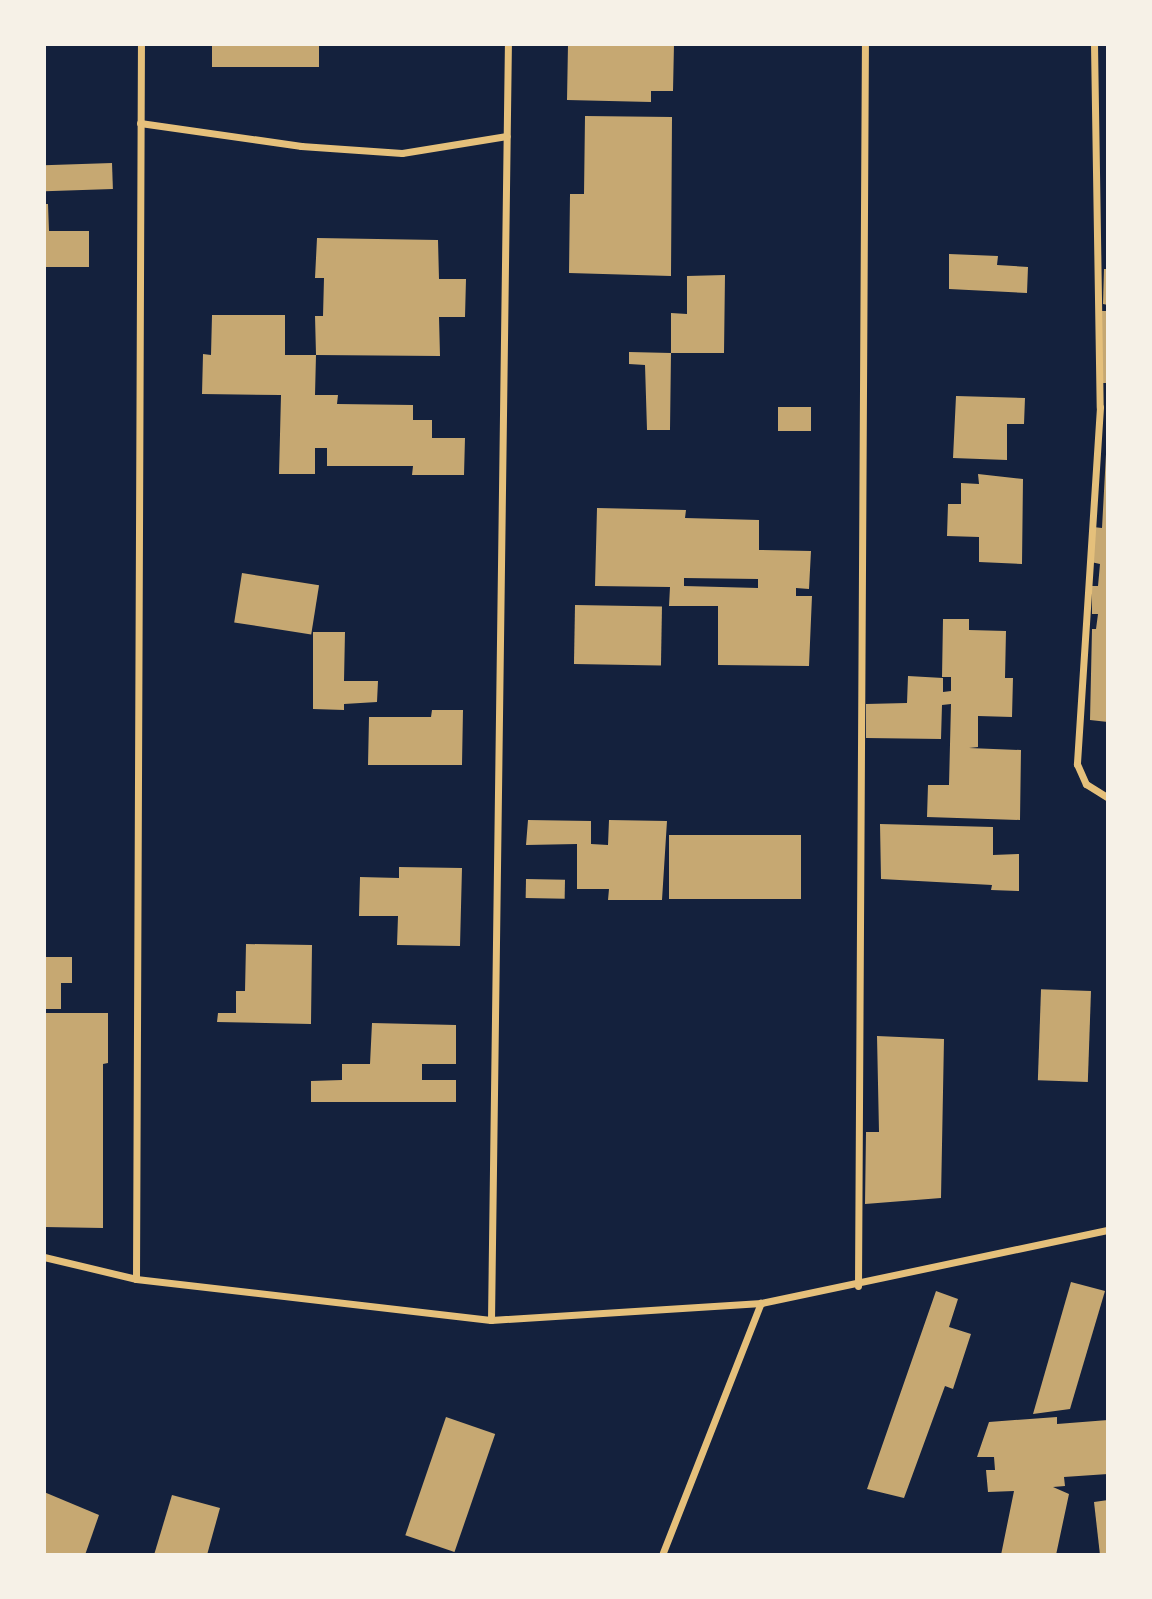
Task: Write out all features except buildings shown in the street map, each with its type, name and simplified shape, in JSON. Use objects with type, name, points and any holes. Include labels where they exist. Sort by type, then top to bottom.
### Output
[{"type":"street","points":[[136,1279],[141,44]]},
{"type":"street","points":[[491,1320],[508,44]]},
{"type":"street","points":[[858,1286],[865,44]]},
{"type":"street","points":[[1094,44],[1104,408],[1077,764],[1086,784],[1104,797]]},
{"type":"street","points":[[141,123],[301,146],[401,153],[507,136]]},
{"type":"street","points":[[44,1257],[136,1279],[491,1320],[761,1303],[858,1286],[1108,1230]]},
{"type":"street","points":[[662,1555],[761,1303]]}]
